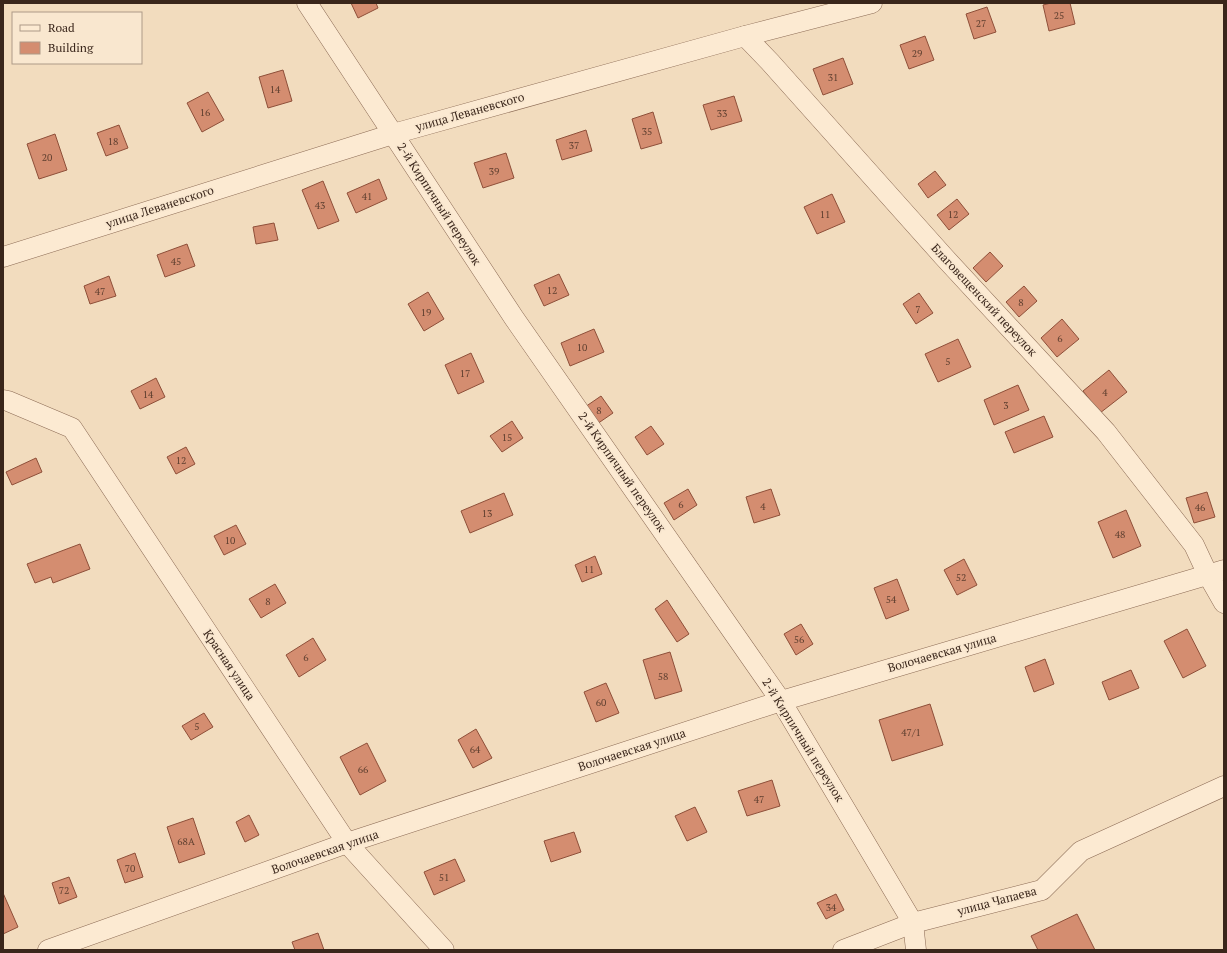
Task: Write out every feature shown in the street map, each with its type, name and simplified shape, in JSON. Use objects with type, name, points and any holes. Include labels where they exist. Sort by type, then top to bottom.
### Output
[{"type":"street","name":"2-й Кирпичный переулок","points":[[307,3],[514,318],[781,701],[913,923],[916,950]]},
{"type":"street","name":"улица Леваневского","points":[[3,257],[393,134],[745,36],[872,3]]},
{"type":"street","name":"Благовещенский переулок","points":[[745,36],[944,257],[1106,432],[1216,573],[1224,603]]},
{"type":"street","name":"Красная улица","points":[[3,400],[72,428],[347,843],[444,950]]},
{"type":"street","name":"Волочаевская улица","points":[[48,950],[347,843],[781,701],[1216,573]]},
{"type":"street","name":"улица Чапаева","points":[[843,950],[913,923],[1042,890],[1081,851],[1224,786]]},
{"type":"building","points":[[351,3],[376,3],[378,8],[358,18]]},
{"type":"building","points":[[1051,3],[1070,3],[1075,24],[1049,31],[1043,5]]},
{"type":"building","points":[[987,7],[996,32],[974,39],[966,14]]},
{"type":"building","points":[[925,36],[934,60],[909,69],[900,45]]},
{"type":"building","points":[[843,58],[853,84],[823,95],[813,69]]},
{"type":"building","points":[[283,70],[292,101],[268,108],[259,77]]},
{"type":"building","points":[[208,92],[224,120],[202,132],[187,103]]},
{"type":"building","points":[[734,96],[742,121],[711,130],[703,105]]},
{"type":"building","points":[[653,112],[662,143],[641,149],[632,119]]},
{"type":"building","points":[[119,125],[128,148],[106,156],[97,133]]},
{"type":"building","points":[[586,130],[592,151],[562,160],[556,140]]},
{"type":"building","points":[[55,134],[67,170],[39,179],[27,144]]},
{"type":"building","points":[[506,153],[514,178],[483,188],[474,163]]},
{"type":"building","points":[[935,171],[946,185],[928,198],[918,184]]},
{"type":"building","points":[[379,179],[387,199],[356,213],[347,193]]},
{"type":"building","points":[[323,181],[339,221],[318,229],[302,190]]},
{"type":"building","points":[[832,194],[845,222],[817,234],[804,207]]},
{"type":"building","points":[[957,199],[969,214],[949,230],[937,215]]},
{"type":"building","points":[[274,223],[278,240],[256,244],[253,227]]},
{"type":"building","points":[[187,244],[195,266],[165,277],[157,255]]},
{"type":"building","points":[[990,252],[1003,266],[986,282],[973,268]]},
{"type":"building","points":[[559,274],[569,295],[544,306],[534,285]]},
{"type":"building","points":[[109,276],[116,296],[90,304],[84,286]]},
{"type":"building","points":[[1024,286],[1037,301],[1019,317],[1006,302]]},
{"type":"building","points":[[428,292],[444,319],[424,331],[408,304]]},
{"type":"building","points":[[919,293],[933,313],[916,324],[903,304]]},
{"type":"building","points":[[1062,319],[1079,339],[1057,357],[1041,338]]},
{"type":"building","points":[[594,329],[604,352],[570,366],[561,343]]},
{"type":"building","points":[[958,339],[971,367],[938,382],[925,354]]},
{"type":"building","points":[[471,353],[484,382],[458,394],[445,365]]},
{"type":"building","points":[[1109,370],[1127,392],[1100,413],[1083,391]]},
{"type":"building","points":[[156,378],[165,397],[140,409],[131,391]]},
{"type":"building","points":[[1018,385],[1029,410],[994,425],[984,400]]},
{"type":"building","points":[[601,396],[613,413],[597,424],[585,407]]},
{"type":"building","points":[[1044,416],[1053,437],[1014,453],[1005,432]]},
{"type":"building","points":[[512,421],[523,438],[502,452],[490,436]]},
{"type":"building","points":[[651,426],[664,444],[647,455],[635,437]]},
{"type":"building","points":[[186,447],[195,464],[176,474],[167,457]]},
{"type":"building","points":[[36,458],[42,472],[12,485],[6,472]]},
{"type":"building","points":[[688,489],[697,505],[674,520],[664,503]]},
{"type":"building","points":[[771,489],[780,515],[754,523],[746,497]]},
{"type":"building","points":[[1207,492],[1215,517],[1194,523],[1186,498]]},
{"type":"building","points":[[504,493],[513,515],[470,533],[461,511]]},
{"type":"building","points":[[1126,510],[1141,546],[1113,558],[1098,522]]},
{"type":"building","points":[[236,525],[246,544],[224,555],[214,536]]},
{"type":"building","points":[[80,544],[90,569],[53,583],[51,577],[35,583],[27,564]]},
{"type":"building","points":[[595,556],[602,574],[582,582],[575,565]]},
{"type":"building","points":[[964,559],[977,585],[957,595],[944,570]]},
{"type":"building","points":[[897,579],[909,610],[886,619],[874,588]]},
{"type":"building","points":[[275,584],[286,603],[261,618],[249,599]]},
{"type":"building","points":[[667,600],[689,634],[677,642],[655,609]]},
{"type":"building","points":[[801,624],[813,644],[796,655],[784,634]]},
{"type":"building","points":[[1187,629],[1206,666],[1183,678],[1164,641]]},
{"type":"building","points":[[313,638],[326,660],[299,677],[286,655]]},
{"type":"building","points":[[670,652],[682,691],[655,699],[643,660]]},
{"type":"building","points":[[1045,659],[1054,684],[1034,692],[1025,667]]},
{"type":"building","points":[[1131,670],[1139,688],[1109,700],[1102,682]]},
{"type":"building","points":[[606,683],[619,713],[596,722],[584,692]]},
{"type":"building","points":[[930,704],[943,745],[892,761],[879,720]]},
{"type":"building","points":[[204,713],[213,727],[191,740],[182,726]]},
{"type":"building","points":[[476,729],[492,758],[473,768],[458,740]]},
{"type":"building","points":[[367,743],[386,781],[360,795],[340,757]]},
{"type":"building","points":[[772,780],[780,806],[747,816],[738,791]]},
{"type":"building","points":[[695,807],[707,832],[687,841],[675,816]]},
{"type":"building","points":[[249,815],[259,835],[245,842],[236,822]]},
{"type":"building","points":[[193,818],[205,854],[179,863],[167,827]]},
{"type":"building","points":[[574,832],[581,852],[551,862],[544,841]]},
{"type":"building","points":[[135,853],[143,877],[125,883],[117,860]]},
{"type":"building","points":[[455,859],[465,881],[434,895],[424,872]]},
{"type":"building","points":[[69,877],[77,897],[59,904],[52,883]]},
{"type":"building","points":[[3,893],[18,927],[3,934]]},
{"type":"building","points":[[836,894],[844,910],[826,919],[817,903]]},
{"type":"building","points":[[1077,914],[1095,950],[1038,950],[1031,936]]},
{"type":"building","points":[[318,933],[324,950],[295,950],[292,942]]}]
